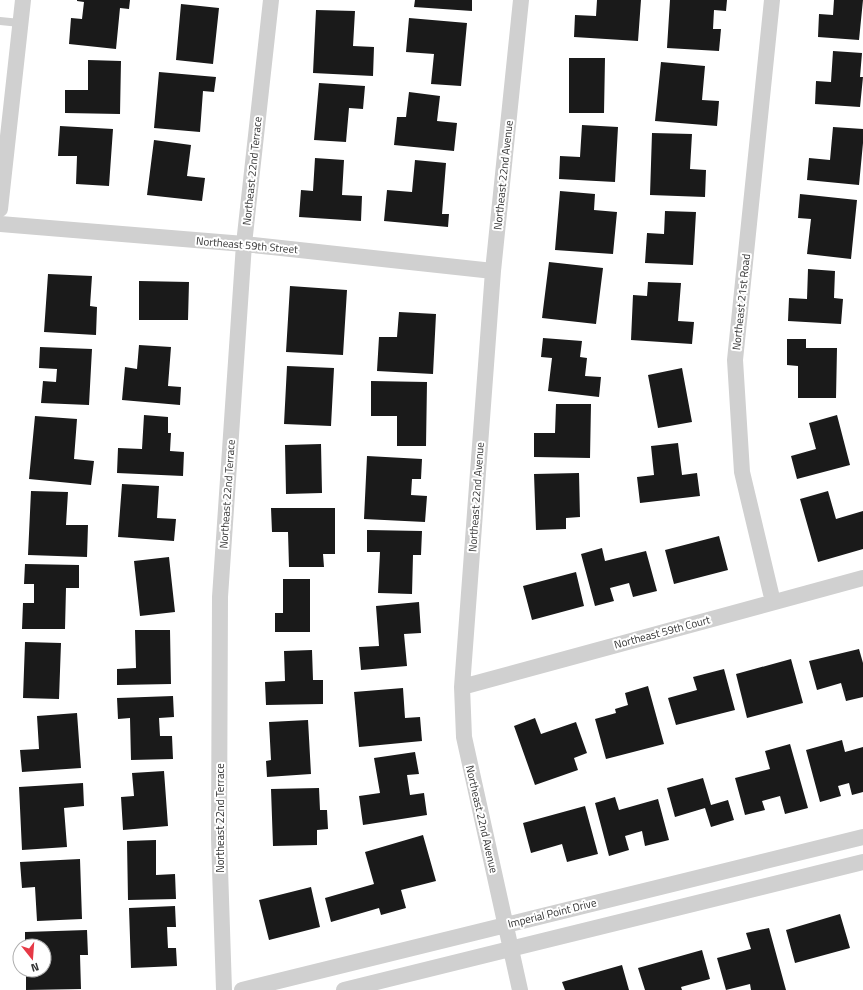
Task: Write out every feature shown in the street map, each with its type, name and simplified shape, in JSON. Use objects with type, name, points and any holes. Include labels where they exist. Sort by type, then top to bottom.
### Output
[{"type":"street","points":[[0,209],[23,0]]},
{"type":"street","name":"Northeast 22nd Terrace","points":[[224,990],[220,838],[220,597],[244,244],[271,0]]},
{"type":"street","name":"Northeast 22nd Avenue","points":[[520,990],[464,737],[462,687],[493,271],[521,0]]},
{"type":"street","name":"Northeast 21st Road","points":[[772,0],[735,360],[742,472],[773,602]]},
{"type":"street","name":"Northeast 59th Street","points":[[0,224],[244,244],[493,271]]},
{"type":"street","name":"Northeast 59th Court","points":[[462,687],[863,578]]},
{"type":"street","name":"Imperial Point Drive","points":[[242,990],[863,837]]},
{"type":"street","points":[[344,990],[863,862]]},
{"type":"lane","points":[[0,21],[20,23]]},
{"type":"building","points":[[77,0],[130,0],[129,9],[120,8],[116,49],[69,44],[71,18],[82,19],[84,2]]},
{"type":"building","points":[[415,0],[472,0],[472,11],[414,7]]},
{"type":"building","points":[[597,0],[641,0],[638,41],[574,37],[575,15],[596,16]]},
{"type":"building","points":[[670,0],[727,0],[726,11],[714,10],[713,29],[721,29],[719,51],[667,48]]},
{"type":"building","points":[[834,0],[863,0],[859,40],[818,37],[819,14],[833,15]]},
{"type":"building","points":[[181,4],[219,8],[213,64],[176,60]]},
{"type":"building","points":[[316,10],[355,11],[353,46],[374,47],[373,76],[313,73]]},
{"type":"building","points":[[409,18],[467,23],[461,86],[431,84],[434,54],[406,52]]},
{"type":"building","points":[[833,51],[862,53],[860,77],[863,77],[860,107],[815,104],[816,81],[831,82]]},
{"type":"building","points":[[569,58],[605,58],[604,113],[569,113]]},
{"type":"building","points":[[88,60],[121,61],[120,114],[65,113],[65,90],[88,90]]},
{"type":"building","points":[[661,62],[705,66],[702,100],[719,101],[717,126],[655,121]]},
{"type":"building","points":[[159,72],[216,77],[214,92],[203,91],[200,132],[154,128]]},
{"type":"building","points":[[319,83],[365,86],[363,109],[349,108],[346,142],[314,140]]},
{"type":"building","points":[[409,92],[440,96],[437,121],[457,123],[454,151],[394,145],[397,117],[406,117]]},
{"type":"building","points":[[582,125],[618,127],[615,182],[559,179],[560,156],[580,157]]},
{"type":"building","points":[[60,126],[113,129],[109,186],[76,184],[77,156],[58,156]]},
{"type":"building","points":[[833,127],[863,129],[859,185],[807,180],[809,158],[830,160]]},
{"type":"building","points":[[652,133],[692,134],[690,169],[706,170],[705,197],[650,195]]},
{"type":"building","points":[[154,140],[191,145],[187,176],[205,178],[202,201],[147,195]]},
{"type":"building","points":[[315,158],[344,160],[342,195],[362,196],[361,221],[299,217],[301,190],[313,191]]},
{"type":"building","points":[[415,160],[446,163],[442,214],[449,214],[448,227],[384,221],[387,190],[412,192]]},
{"type":"building","points":[[560,191],[595,194],[594,210],[617,212],[613,254],[555,250]]},
{"type":"building","points":[[800,194],[857,200],[851,259],[807,254],[811,219],[798,218]]},
{"type":"building","points":[[665,211],[696,212],[693,265],[645,263],[647,233],[664,234]]},
{"type":"building","points":[[549,262],[603,268],[596,324],[542,318]]},
{"type":"building","points":[[808,269],[835,271],[834,298],[843,299],[841,324],[788,321],[789,298],[807,299]]},
{"type":"building","points":[[48,274],[92,276],[90,306],[97,307],[96,335],[44,332]]},
{"type":"building","points":[[139,281],[189,282],[188,320],[139,320]]},
{"type":"building","points":[[648,282],[681,283],[678,321],[694,322],[692,344],[631,340],[633,295],[647,296]]},
{"type":"building","points":[[290,286],[347,290],[343,355],[286,352]]},
{"type":"building","points":[[399,312],[436,314],[433,374],[377,371],[379,337],[397,337]]},
{"type":"building","points":[[543,338],[582,341],[580,357],[587,358],[585,376],[601,377],[599,397],[548,391],[552,358],[541,357]]},
{"type":"building","points":[[787,339],[806,339],[806,348],[837,348],[836,398],[798,398],[798,366],[787,365]]},
{"type":"building","points":[[139,345],[171,347],[168,386],[181,387],[180,405],[122,400],[125,367],[137,369]]},
{"type":"building","points":[[40,347],[92,349],[89,405],[41,403],[43,381],[56,382],[57,369],[39,368]]},
{"type":"building","points":[[287,366],[334,368],[331,426],[284,424]]},
{"type":"building","points":[[682,368],[692,422],[658,428],[648,375]]},
{"type":"building","points":[[371,381],[427,382],[426,446],[397,446],[397,416],[371,416]]},
{"type":"building","points":[[556,404],[591,404],[590,458],[534,457],[534,433],[555,433]]},
{"type":"building","points":[[144,415],[168,417],[168,433],[171,433],[170,451],[184,452],[183,476],[117,473],[118,448],[142,449]]},
{"type":"building","points":[[837,415],[850,465],[797,479],[791,456],[816,449],[809,423]]},
{"type":"building","points":[[35,416],[77,419],[74,459],[94,461],[91,485],[29,479]]},
{"type":"building","points":[[678,443],[682,475],[697,473],[700,496],[640,503],[637,477],[654,475],[651,446]]},
{"type":"building","points":[[321,444],[322,493],[286,494],[285,445]]},
{"type":"building","points":[[367,456],[422,459],[421,479],[412,479],[411,495],[427,496],[425,522],[364,519]]},
{"type":"building","points":[[579,473],[580,517],[566,518],[566,529],[536,530],[534,474]]},
{"type":"building","points":[[122,484],[159,486],[157,518],[176,519],[174,541],[118,537]]},
{"type":"building","points":[[31,491],[68,492],[66,525],[88,525],[87,557],[28,555]]},
{"type":"building","points":[[828,491],[836,519],[863,511],[863,549],[818,562],[800,499]]},
{"type":"building","points":[[271,508],[335,508],[335,554],[323,554],[324,567],[289,567],[288,532],[272,532]]},
{"type":"building","points":[[367,530],[422,531],[421,555],[413,555],[412,594],[378,593],[380,552],[367,552]]},
{"type":"building","points":[[719,536],[728,570],[674,584],[665,550]]},
{"type":"building","points":[[602,548],[605,561],[646,551],[657,591],[633,597],[629,583],[610,588],[614,601],[595,606],[581,554]]},
{"type":"building","points":[[169,557],[175,612],[140,616],[134,561]]},
{"type":"building","points":[[25,564],[79,565],[79,588],[66,588],[65,629],[22,629],[23,603],[34,603],[34,584],[24,584]]},
{"type":"building","points":[[576,572],[584,606],[532,620],[523,586]]},
{"type":"building","points":[[283,579],[310,579],[310,632],[275,632],[275,613],[283,613]]},
{"type":"building","points":[[419,602],[421,633],[404,634],[407,666],[361,670],[359,647],[379,646],[376,606]]},
{"type":"building","points":[[135,630],[170,630],[171,684],[117,685],[117,669],[136,668]]},
{"type":"building","points":[[25,642],[61,643],[59,699],[23,698]]},
{"type":"building","points":[[859,649],[863,663],[863,697],[846,701],[841,683],[817,690],[809,661]]},
{"type":"building","points":[[312,650],[313,680],[323,680],[323,704],[266,705],[265,682],[285,681],[284,651]]},
{"type":"building","points":[[791,659],[803,703],[747,718],[736,674]]},
{"type":"building","points":[[724,669],[735,710],[676,725],[668,698],[697,690],[693,677]]},
{"type":"building","points":[[648,686],[664,744],[606,759],[595,719],[616,713],[615,709],[628,705],[625,693]]},
{"type":"building","points":[[403,688],[405,718],[420,717],[422,741],[359,747],[354,692]]},
{"type":"building","points":[[173,696],[174,717],[159,718],[160,736],[172,736],[173,759],[131,760],[130,718],[118,719],[117,698]]},
{"type":"building","points":[[77,713],[81,768],[22,772],[20,750],[39,749],[37,716]]},
{"type":"building","points":[[535,718],[541,734],[576,722],[587,753],[574,758],[578,770],[535,785],[514,726]]},
{"type":"building","points":[[308,720],[311,774],[267,777],[266,761],[271,760],[269,722]]},
{"type":"building","points":[[842,740],[845,752],[863,747],[863,792],[852,795],[849,783],[838,786],[841,796],[820,802],[806,750]]},
{"type":"building","points":[[790,744],[808,808],[785,814],[780,796],[762,801],[765,810],[745,815],[735,778],[770,769],[765,751]]},
{"type":"building","points":[[415,752],[419,774],[407,775],[410,795],[424,793],[427,815],[363,825],[359,796],[380,793],[374,758]]},
{"type":"building","points":[[164,771],[168,826],[123,830],[121,797],[134,796],[132,773]]},
{"type":"building","points":[[703,778],[711,805],[728,800],[734,820],[711,827],[705,808],[675,817],[667,788]]},
{"type":"building","points":[[83,783],[84,806],[64,808],[67,847],[22,850],[19,787]]},
{"type":"building","points":[[319,788],[320,810],[327,810],[328,829],[317,830],[317,845],[273,846],[271,789]]},
{"type":"building","points":[[615,797],[619,810],[658,799],[669,840],[645,846],[642,831],[625,836],[629,850],[609,856],[595,803]]},
{"type":"building","points":[[585,806],[598,854],[567,862],[562,844],[531,853],[523,823]]},
{"type":"building","points":[[423,835],[436,881],[401,890],[406,908],[381,915],[379,908],[331,922],[325,898],[374,884],[365,852]]},
{"type":"building","points":[[156,840],[156,875],[175,874],[176,899],[128,900],[127,841]]},
{"type":"building","points":[[80,859],[82,919],[37,921],[35,887],[22,888],[20,862]]},
{"type":"building","points":[[311,887],[320,927],[269,940],[259,900]]},
{"type":"building","points":[[175,906],[176,927],[167,927],[168,948],[176,948],[177,966],[131,968],[129,908]]},
{"type":"building","points":[[840,914],[850,948],[795,963],[786,930]]},
{"type":"building","points":[[769,928],[786,990],[751,990],[750,984],[726,990],[717,958],[751,949],[746,933]]},
{"type":"building","points":[[87,930],[88,955],[80,955],[81,989],[26,990],[26,978],[52,978],[52,938],[25,938],[25,932]]},
{"type":"building","points":[[702,950],[710,979],[681,987],[682,990],[645,990],[638,968]]},
{"type":"building","points":[[622,965],[629,990],[565,990],[562,982]]}]
